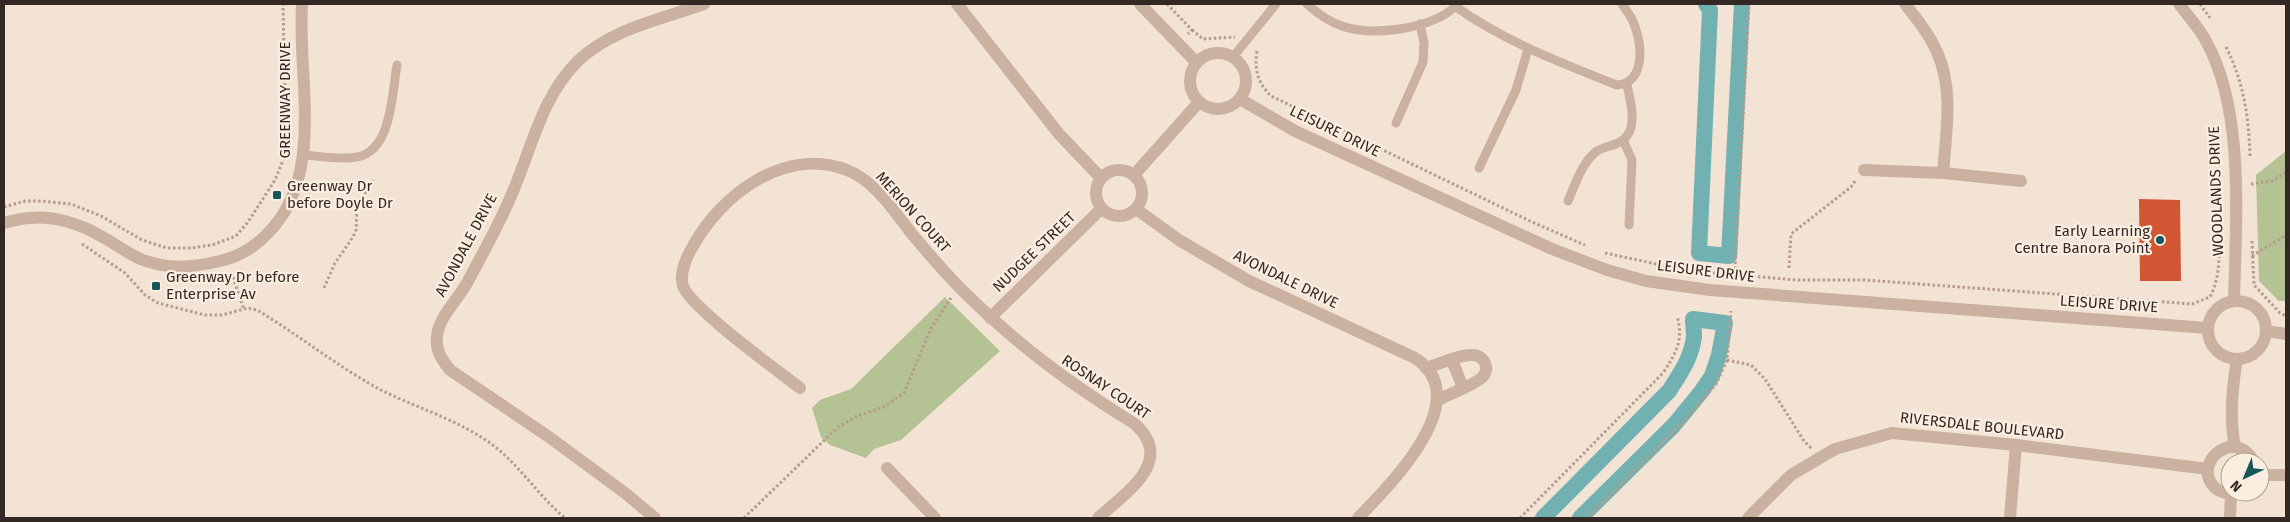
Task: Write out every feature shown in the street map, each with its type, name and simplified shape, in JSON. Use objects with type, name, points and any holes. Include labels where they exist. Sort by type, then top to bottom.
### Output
[{"type":"street","name":"GREENWAY DRIVE","points":[[4,223],[31,217],[66,222],[97,234],[138,257],[173,268],[200,266],[227,260],[258,243],[279,221],[297,186],[303,155],[302,4]]},
{"type":"street","name":"AVONDALE DRIVE","points":[[655,518],[625,493],[549,437],[450,370],[439,355],[437,337],[441,322],[467,284],[511,197],[550,98],[563,78],[578,61],[596,46],[614,36],[704,4]]},
{"type":"street","points":[[957,4],[1059,134],[1101,178]]},
{"type":"street","points":[[1140,4],[1196,62]]},
{"type":"street","points":[[1905,4],[1926,31],[1938,53],[1946,83],[1948,118],[1943,173]]},
{"type":"street","name":"WOODLANDS DRIVE","points":[[2179,4],[2206,40],[2218,67],[2226,93],[2234,133],[2234,300]]},
{"type":"street","points":[[1214,52],[1233,57],[1240,63],[1245,72],[1244,91],[1240,99],[1231,106],[1221,109],[1210,108],[1199,102],[1190,88],[1189,79],[1196,62],[1214,52]]},
{"type":"street","name":"LEISURE DRIVE","points":[[1240,99],[1295,131],[1552,249],[1607,270],[1646,280],[1710,290],[2207,328]]},
{"type":"street","points":[[1134,175],[1199,102]]},
{"type":"street","name":"MERION COURT","points":[[800,388],[697,306],[684,288],[682,278],[684,267],[696,240],[711,218],[727,200],[747,185],[772,174],[796,166],[823,165],[847,170],[869,183],[959,288],[990,318]]},
{"type":"street","points":[[1121,169],[1134,175],[1142,188],[1141,203],[1131,214],[1119,217],[1112,216],[1101,209],[1096,197],[1097,184],[1101,178],[1106,173],[1121,169]]},
{"type":"street","points":[[1864,170],[1943,173],[2021,181]]},
{"type":"street","name":"NUDGEE STREET","points":[[990,318],[1101,209]]},
{"type":"street","name":"AVONDALE DRIVE","points":[[1136,209],[1215,262],[1249,281],[1413,357],[1426,368]]},
{"type":"street","points":[[2234,300],[2253,305],[2261,312],[2267,331],[2265,340],[2254,354],[2237,359],[2228,358],[2213,346],[2207,328],[2213,312],[2219,306],[2234,300]]},
{"type":"street","name":"ROSNAY COURT","points":[[990,318],[1055,372],[1135,424],[1145,434],[1151,445],[1148,467],[1134,485],[1098,518]]},
{"type":"street","points":[[2267,331],[2286,334]]},
{"type":"street","points":[[1358,518],[1408,462],[1433,419],[1438,400],[1434,382],[1426,368],[1473,354],[1481,358],[1486,364],[1484,376],[1438,400]]},
{"type":"street","points":[[2235,447],[2232,431],[2233,383],[2237,359]]},
{"type":"street","points":[[1452,360],[1463,388]]},
{"type":"street","name":"RIVERSDALE BOULEVARD","points":[[1748,518],[1791,475],[1835,450],[1892,433],[2016,445],[2208,469]]},
{"type":"street","points":[[2010,518],[2016,445]]},
{"type":"street","points":[[2220,490],[2212,483],[2208,469],[2210,461],[2220,450],[2235,447],[2244,452]]},
{"type":"street","points":[[887,468],[935,518]]},
{"type":"street","points":[[2270,475],[2286,475]]},
{"type":"street","points":[[2230,518],[2234,502]]},
{"type":"lane","points":[[1233,57],[1276,4]]},
{"type":"lane","points":[[1307,4],[1316,13],[1342,26],[1370,32],[1420,24],[1436,18],[1457,5],[1493,32],[1528,50],[1617,85],[1627,84],[1635,78],[1639,63],[1640,45],[1634,23],[1622,4]]},
{"type":"lane","points":[[1396,123],[1423,62],[1424,42],[1420,24]]},
{"type":"lane","points":[[1479,168],[1516,90],[1528,50]]},
{"type":"lane","points":[[303,155],[355,157],[366,153],[378,144],[385,133],[397,65]]},
{"type":"lane","points":[[1568,202],[1590,159],[1598,150],[1623,140],[1630,129],[1633,115],[1627,84]]},
{"type":"lane","points":[[1623,140],[1632,160],[1629,225]]},
{"type":"path","points":[[4,207],[25,202],[41,201],[71,204],[101,216],[142,240],[167,248],[191,248],[212,245],[236,236],[248,222],[275,180],[286,153],[283,4]]},
{"type":"path","points":[[1166,4],[1203,40],[1238,37]]},
{"type":"path","points":[[1735,269],[1749,4]]},
{"type":"path","points":[[1178,43],[1192,30]]},
{"type":"path","points":[[1257,51],[1256,72],[1260,85],[1271,96],[1530,221],[1593,248]]},
{"type":"path","points":[[1789,268],[1791,234],[1851,187],[1864,170]]},
{"type":"path","points":[[2251,184],[2272,181],[2286,172]]},
{"type":"path","points":[[324,288],[335,263],[353,237],[356,230],[357,207],[373,180]]},
{"type":"path","points":[[1602,252],[1697,272],[1797,280],[1865,280],[2192,304],[2210,297],[2215,287],[2218,275],[2218,216]]},
{"type":"path","points":[[2252,256],[2286,235]]},
{"type":"path","points":[[74,240],[125,273],[145,295],[158,303],[205,315],[222,315],[248,308],[257,310],[382,390],[428,409],[485,439],[520,471],[549,505],[565,518]]},
{"type":"path","points":[[234,277],[244,310]]},
{"type":"path","points":[[2254,285],[2280,313],[2286,316]]},
{"type":"path","points":[[744,518],[838,427],[857,416],[884,407],[904,393],[931,328],[959,288]]},
{"type":"path","points":[[1587,518],[1687,418],[1716,384],[1727,360],[1731,311]]},
{"type":"path","points":[[1520,518],[1663,373],[1675,355],[1681,331],[1677,316]]},
{"type":"path","points":[[1727,360],[1751,365],[1765,379],[1804,441],[1822,457]]},
{"type":"green space","points":[[2286,151],[2286,301],[2279,301],[2259,281],[2256,175]]},
{"type":"green space","points":[[945,297],[1000,351],[901,440],[874,449],[866,458],[830,445],[821,437],[812,408],[820,400],[851,389]]},
{"type":"building","name":"Early Learning Centre Banora Point","points":[[2139,199],[2180,200],[2181,281],[2140,281]]},
{"type":"waterway","points":[[1706,4],[1710,10],[1699,253],[1729,256],[1742,4]]},
{"type":"waterway","points":[[1543,518],[1669,391],[1691,351],[1694,336],[1693,319],[1725,323],[1719,355],[1712,376],[1701,392],[1674,425],[1580,518]]},
{"type":"place","name":"Greenway Dr before Doyle Dr","points":[[277,195]]},
{"type":"place","name":"Early Learning Centre Banora Point","points":[[2160,240]]},
{"type":"place","name":"Greenway Dr before Enterprise Av","points":[[156,286]]}]
